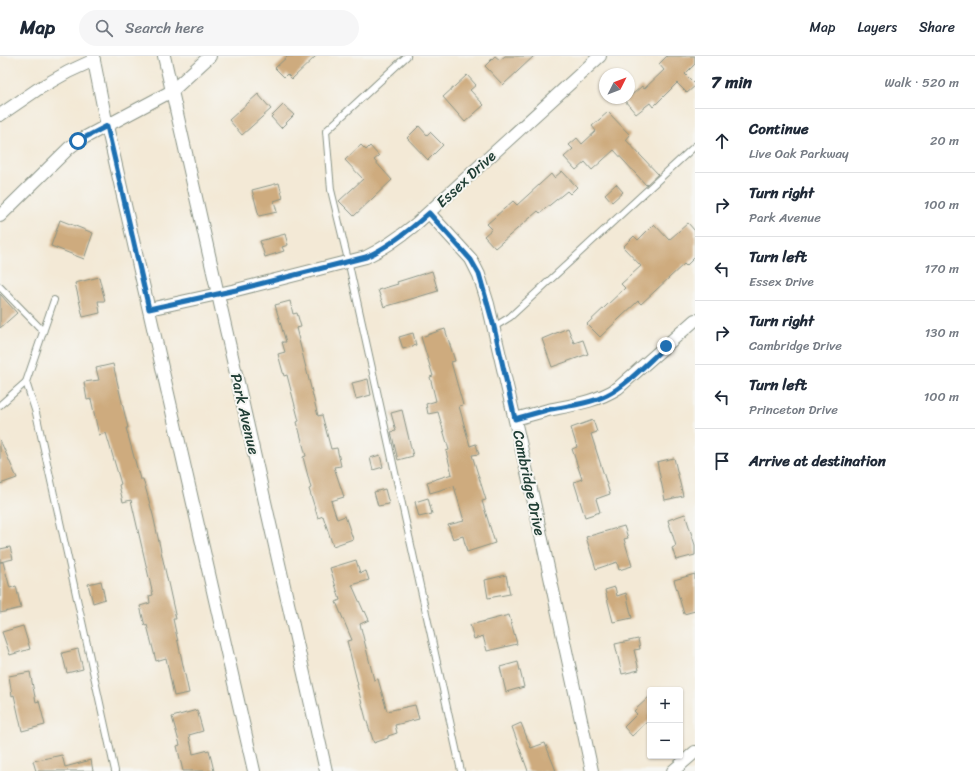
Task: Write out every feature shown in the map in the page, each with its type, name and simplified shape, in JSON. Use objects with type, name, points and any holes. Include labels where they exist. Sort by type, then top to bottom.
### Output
[{"type":"street","name":"Park Avenue","points":[[164,56],[326,771]]},
{"type":"street","points":[[0,216],[78,141],[172,91],[210,56]]},
{"type":"street","name":"Essex Drive","points":[[149,309],[218,295],[348,260],[366,257],[379,251],[429,213],[600,56]]},
{"type":"street","points":[[0,116],[44,86],[94,58],[107,126],[254,771]]},
{"type":"street","name":"Cambridge Drive","points":[[429,213],[464,251],[475,267],[488,304],[515,419],[592,771]]},
{"type":"street","points":[[515,419],[547,410],[576,405],[608,394],[618,388],[695,320]]},
{"type":"street","points":[[673,771],[695,752]]},
{"type":"lane","points":[[407,56],[326,131],[331,190],[348,260],[461,771]]},
{"type":"lane","points":[[494,327],[510,317],[695,146]]},
{"type":"lane","points":[[0,287],[43,331]]},
{"type":"lane","points":[[0,405],[26,382],[54,300]]},
{"type":"lane","points":[[26,382],[36,414],[115,771]]},
{"type":"building","points":[[288,56],[316,56],[292,79],[287,74],[284,77],[275,68]]},
{"type":"building","points":[[495,56],[500,60],[505,56],[534,56],[503,85],[485,66]]},
{"type":"building","points":[[667,56],[695,56],[695,64],[685,74],[695,84],[695,86],[687,93],[677,83],[653,107],[650,103],[636,114],[628,104],[635,104],[635,92],[642,86],[644,89],[664,70],[659,64]]},
{"type":"building","points":[[467,75],[476,85],[470,90],[484,105],[465,122],[443,97]]},
{"type":"building","points":[[258,94],[271,109],[242,135],[229,120]]},
{"type":"building","points":[[283,105],[294,115],[281,128],[271,117]]},
{"type":"building","points":[[608,112],[630,135],[626,140],[658,174],[646,185],[614,150],[592,170],[585,162],[576,170],[564,157],[573,149],[569,145],[577,138],[582,144],[596,131],[592,126]]},
{"type":"building","points":[[419,126],[427,135],[430,132],[443,145],[428,160],[407,138]]},
{"type":"building","points":[[361,145],[366,150],[370,146],[379,156],[374,160],[392,180],[354,216],[339,201],[363,179],[345,160]]},
{"type":"building","points":[[562,171],[577,187],[570,194],[567,191],[540,213],[538,211],[495,248],[484,236],[492,229],[487,224],[513,201],[517,205],[551,174],[554,178]]},
{"type":"building","points":[[279,183],[283,198],[274,201],[277,212],[259,216],[252,190]]},
{"type":"building","points":[[616,184],[623,192],[612,202],[605,194]]},
{"type":"building","points":[[60,220],[93,233],[84,259],[51,246]]},
{"type":"building","points":[[688,223],[695,231],[695,257],[686,266],[684,264],[641,304],[638,301],[600,337],[587,324],[625,288],[621,284],[641,266],[623,247],[634,236],[638,240],[654,224],[669,240]]},
{"type":"building","points":[[285,234],[288,245],[282,247],[284,251],[265,257],[260,241]]},
{"type":"building","points":[[432,271],[438,291],[384,307],[378,290],[398,284],[397,282]]},
{"type":"building","points":[[99,277],[105,301],[98,301],[100,313],[83,317],[75,283]]},
{"type":"building","points":[[0,294],[17,313],[0,328]]},
{"type":"building","points":[[290,301],[293,314],[297,313],[301,327],[296,328],[318,416],[322,415],[331,449],[337,448],[341,466],[334,467],[344,497],[331,501],[337,519],[345,516],[353,539],[333,546],[323,516],[318,518],[309,489],[311,488],[303,457],[306,456],[297,422],[299,421],[287,375],[284,376],[278,354],[285,352],[282,342],[286,342],[275,305]]},
{"type":"building","points":[[568,328],[574,343],[583,340],[588,354],[552,367],[542,339]]},
{"type":"building","points":[[445,329],[455,361],[451,362],[463,405],[459,406],[470,446],[476,444],[479,454],[472,455],[486,500],[482,501],[495,543],[467,552],[463,536],[453,539],[448,525],[464,521],[454,486],[430,493],[427,482],[452,474],[446,451],[449,450],[438,412],[428,414],[426,404],[436,401],[430,377],[433,376],[421,337]]},
{"type":"building","points":[[413,333],[416,345],[403,349],[399,337]]},
{"type":"building","points":[[113,364],[128,428],[126,428],[140,479],[143,479],[153,515],[176,619],[173,619],[189,693],[174,696],[166,658],[156,661],[147,625],[145,626],[140,606],[150,603],[149,596],[153,595],[131,500],[123,502],[119,485],[121,484],[106,433],[99,435],[91,399],[87,400],[84,382],[99,380],[96,368]]},
{"type":"building","points":[[368,379],[371,395],[356,399],[352,383]]},
{"type":"building","points":[[402,410],[413,456],[398,460],[391,432],[396,431],[391,413]]},
{"type":"building","points":[[593,420],[597,432],[591,434],[610,494],[596,499],[600,512],[585,517],[574,482],[582,479],[572,449],[577,447],[571,428]]},
{"type":"building","points":[[0,440],[17,478],[0,484]]},
{"type":"building","points":[[380,455],[383,467],[373,470],[370,458]]},
{"type":"building","points":[[674,458],[683,496],[665,500],[657,462]]},
{"type":"building","points":[[385,489],[389,504],[378,506],[374,492]]},
{"type":"building","points":[[428,498],[432,514],[419,517],[415,502]]},
{"type":"building","points":[[685,514],[695,545],[695,555],[676,560],[672,548],[676,546],[668,520]]},
{"type":"building","points":[[624,526],[628,538],[624,539],[632,566],[619,570],[617,562],[596,569],[586,537]]},
{"type":"building","points":[[10,547],[13,559],[0,562],[0,549]]},
{"type":"building","points":[[356,560],[360,573],[366,571],[369,580],[352,585],[369,620],[360,624],[374,680],[378,679],[387,711],[415,705],[419,719],[395,725],[397,733],[374,743],[357,685],[347,641],[352,640],[336,602],[340,600],[330,568]]},
{"type":"building","points":[[0,562],[3,562],[10,588],[16,586],[21,608],[0,613]]},
{"type":"building","points":[[695,574],[695,611],[684,614],[674,580]]},
{"type":"building","points":[[506,575],[510,594],[488,598],[485,580]]},
{"type":"building","points":[[101,581],[105,599],[93,603],[88,584]]},
{"type":"building","points":[[615,587],[617,596],[626,593],[632,618],[613,622],[605,590]]},
{"type":"building","points":[[509,615],[517,644],[487,651],[483,636],[474,639],[470,625]]},
{"type":"building","points":[[23,626],[30,649],[10,655],[2,632]]},
{"type":"building","points":[[638,639],[640,649],[634,650],[639,670],[622,674],[615,644]]},
{"type":"building","points":[[78,649],[83,669],[67,673],[62,653]]},
{"type":"building","points":[[518,662],[524,687],[506,692],[500,667]]},
{"type":"building","points":[[30,672],[36,702],[39,701],[45,725],[22,731],[14,695],[12,696],[9,676]]},
{"type":"building","points":[[647,699],[647,722],[632,736],[624,727],[637,714],[634,711]]},
{"type":"building","points":[[197,710],[203,731],[189,735],[193,754],[209,750],[214,771],[183,771],[177,746],[180,745],[172,717]]},
{"type":"building","points":[[521,723],[531,748],[545,743],[556,771],[528,771],[512,727]]},
{"type":"building","points":[[62,755],[65,767],[91,760],[93,771],[36,771],[33,761]]},
{"type":"route","points":[[78,141],[107,126],[149,309],[218,295],[348,260],[366,257],[394,242],[429,213],[464,251],[479,274],[494,327],[515,419],[600,398],[618,388],[666,346]]}]
